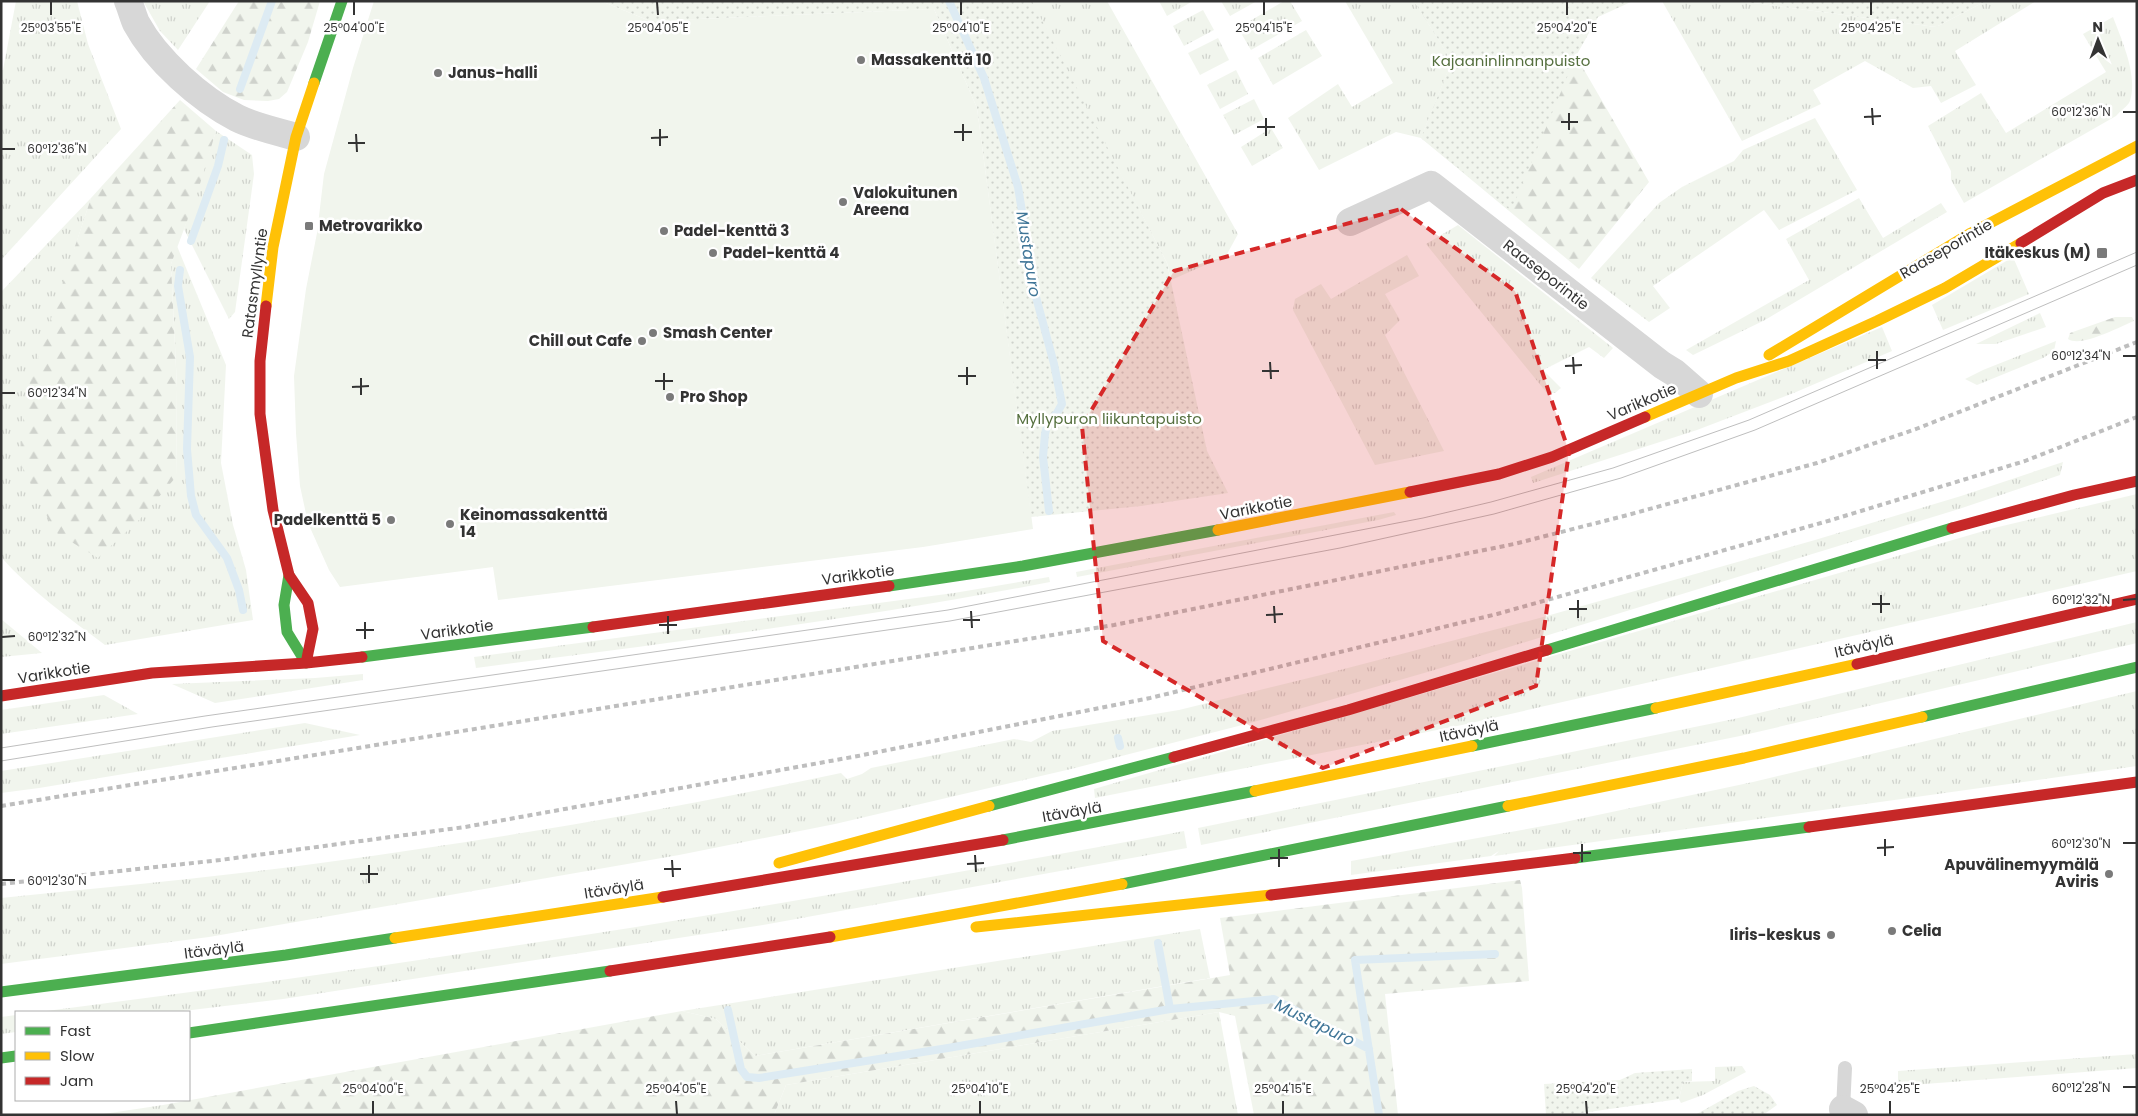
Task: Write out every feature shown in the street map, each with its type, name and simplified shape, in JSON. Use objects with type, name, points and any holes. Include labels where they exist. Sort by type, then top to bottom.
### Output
[{"type":"main road","name":"Ratasmyllyntie","points":[[306,663],[313,628],[308,603],[289,575],[273,510],[260,414],[260,361],[273,248],[296,137],[342,1]]},
{"type":"main road","name":"Raaseporintie","points":[[1736,378],[1778,348],[1971,233],[2137,146]]},
{"type":"main road","name":"Raaseporintie","points":[[1699,394],[1736,378],[1789,361],[1945,288],[2102,193],[2137,180]]},
{"type":"main road","name":"Varikkotie","points":[[1,696],[152,673],[306,663],[382,655],[1023,566],[1319,511],[1499,474],[1552,457],[1699,394]]},
{"type":"main road","points":[[2102,489],[2124,470]]},
{"type":"main road","points":[[772,865],[1348,710],[1951,528],[2137,481]]},
{"type":"main road","name":"Ratasmyllyntie","points":[[289,575],[284,605],[287,632],[306,663]]},
{"type":"main road","name":"Itäväylä","points":[[1,992],[286,956],[905,858],[1134,816],[1734,692],[2137,599]]},
{"type":"main road","points":[[190,1033],[768,948],[1144,880],[1715,764],[2137,666]]},
{"type":"main road","points":[[965,928],[1152,910],[1610,854],[2137,782]]},
{"type":"main road","points":[[646,900],[752,870]]},
{"type":"main road","points":[[768,948],[916,933]]},
{"type":"main road","points":[[1,1058],[15,1056]]},
{"type":"street","points":[[128,1],[137,23],[158,53],[190,86],[238,119],[296,137]]},
{"type":"street","name":"Raaseporintie","points":[[1350,222],[1431,185],[1662,365],[1675,373],[1699,394]]},
{"type":"lane","points":[[1843,1113],[1845,1068]]},
{"type":"highlighted area","points":[[1401,209],[1515,291],[1569,452],[1536,686],[1323,768],[1103,641],[1082,426],[1174,271]]},
{"type":"green space","points":[[16,1],[77,1],[88,44],[121,129],[1,260],[1,70],[3,70]]},
{"type":"green space","points":[[143,1],[210,1],[178,50],[160,31]]},
{"type":"green space","points":[[239,1],[320,1],[308,42],[287,92],[279,99],[268,101],[244,100],[223,92],[196,69]]},
{"type":"green space","name":"Smash Center","points":[[374,1],[601,1],[650,21],[934,9],[977,108],[1033,529],[923,547],[498,600],[493,567],[340,587],[329,570],[308,523],[300,486],[294,376],[306,289],[317,233],[324,174],[353,68]]},
{"type":"green space","name":"Myllypuron liikuntapuisto","points":[[601,1],[1032,1],[1167,263],[1207,451],[1228,493],[1141,506],[1031,517],[977,108],[934,9],[650,21]]},
{"type":"green space","points":[[1107,1],[1238,234],[1226,256],[1171,280],[1167,263],[1031,2]]},
{"type":"green space","points":[[1159,1],[1193,1],[1167,16]]},
{"type":"green space","points":[[1221,1],[1257,1],[1230,16]]},
{"type":"green space","points":[[1284,1],[1290,1],[1302,21],[1251,50],[1238,28]]},
{"type":"green space","points":[[1345,1],[1414,1],[1452,61],[1421,138],[1396,132],[1319,170],[1288,118],[1338,84],[1352,107],[1393,83]]},
{"type":"green space","points":[[1414,1],[1576,56],[1649,182],[1579,269],[1421,138],[1452,61]]},
{"type":"green space","name":"Kajaaninlinnanpuisto","points":[[1414,1],[1633,1],[1598,17],[1576,56],[1511,211],[1421,138],[1452,61]]},
{"type":"green space","points":[[1662,1],[1738,1],[1936,27],[1986,1],[2036,1],[1955,51],[1976,85],[1941,103],[1931,86],[1913,88],[1865,61],[1813,90],[1821,104],[1742,141]]},
{"type":"green space","points":[[1738,1],[1986,1],[1936,27]]},
{"type":"green space","points":[[1203,10],[1214,30],[1184,46],[1173,26]]},
{"type":"green space","points":[[2113,17],[2131,69],[2132,91],[2128,105],[2116,116],[1964,203],[1951,180],[1951,171],[1928,126],[1981,93],[2006,133],[2106,72],[2083,34]]},
{"type":"green space","points":[[1306,30],[1322,56],[1273,85],[1258,58]]},
{"type":"green space","points":[[1218,38],[1229,60],[1200,75],[1188,53]]},
{"type":"green space","points":[[1236,70],[1248,94],[1220,109],[1207,85]]},
{"type":"green space","points":[[1254,99],[1264,119],[1234,135],[1223,115]]},
{"type":"green space","points":[[180,100],[216,131],[196,197],[171,264],[177,388],[176,477],[140,519],[98,558],[55,532],[21,465],[24,400],[91,198]]},
{"type":"green space","points":[[1815,118],[1857,190],[1779,230],[1764,210],[1653,286],[1670,308],[1649,322],[1591,278],[1659,203],[1682,187],[1734,161],[1743,150]]},
{"type":"green space","points":[[1271,128],[1283,148],[1252,166],[1241,147]]},
{"type":"green space","points":[[216,131],[252,155],[254,174],[235,312],[229,319],[184,229]]},
{"type":"green space","points":[[91,198],[74,250],[176,477],[177,388],[171,264],[177,246],[226,365],[221,463],[233,525],[246,570],[253,620],[105,645],[38,593],[1,557],[1,292]]},
{"type":"green space","points":[[1859,198],[1883,238],[1941,203],[1947,212],[1765,320],[1693,355],[1686,350],[1809,280],[1786,239]]},
{"type":"green space","points":[[1458,225],[1613,348],[1604,358],[1589,347],[1543,370],[1561,388],[1555,393],[1547,393],[1426,244]]},
{"type":"green space","points":[[1407,255],[1419,276],[1385,294],[1400,320],[1385,335],[1444,451],[1375,465],[1293,310],[1295,299],[1321,284],[1331,299]]},
{"type":"green space","points":[[2013,257],[2029,294],[1943,330],[1932,305]]},
{"type":"green space","points":[[2040,313],[2046,327],[1996,344],[1976,344]]},
{"type":"green space","points":[[2115,317],[2132,317],[2134,321],[2091,339],[2074,341],[2068,339],[2070,333]]},
{"type":"green space","points":[[1882,327],[1892,351],[1796,392],[1697,430],[1533,483],[1531,477]]},
{"type":"green space","points":[[2056,341],[2054,351],[2043,358],[1977,385],[1965,379],[1983,370]]},
{"type":"green space","points":[[2063,462],[2060,475],[1959,509],[1431,671],[1250,723],[1071,769],[835,824],[679,855],[209,937],[1,964],[1,898],[165,882],[328,862],[457,843],[649,811],[841,773],[847,779],[862,774],[871,768],[1014,739],[1031,742],[1052,731],[1179,710],[1536,619],[1815,540],[1961,496]]},
{"type":"green space","points":[[2137,494],[2137,571],[1462,725],[1095,798],[1094,789],[1994,528]]},
{"type":"green space","points":[[1394,512],[1396,515],[1378,520],[1077,577],[1076,572]]},
{"type":"green space","points":[[1049,577],[1050,582],[907,608],[691,640],[476,668],[474,657],[954,593]]},
{"type":"green space","points":[[1,619],[42,653],[1,657]]},
{"type":"green space","points":[[2137,622],[2137,643],[1740,736],[1201,845],[1198,828],[1734,719]]},
{"type":"green space","points":[[363,674],[363,680],[215,703],[172,684],[315,678]]},
{"type":"green space","points":[[2137,691],[2137,766],[1494,856],[1499,851],[1491,856],[1351,875],[1351,861],[1560,823],[1753,782]]},
{"type":"green space","points":[[104,695],[138,714],[1,734],[1,710]]},
{"type":"green space","points":[[305,723],[360,735],[1,793],[1,771]]},
{"type":"green space","points":[[1184,831],[1187,848],[763,925],[283,999],[183,1011],[47,1011],[253,984],[572,937]]},
{"type":"green space","points":[[1520,880],[1529,981],[1385,994],[1398,1115],[1254,1115],[1235,1016],[1219,1012],[786,1085],[774,1115],[163,1115],[163,1105],[682,1011],[716,1019],[755,1056],[1230,975],[1220,918]]},
{"type":"green space","points":[[1200,929],[1210,978],[755,1056],[716,1019],[682,1011]]},
{"type":"green space","points":[[1219,1012],[1238,1115],[774,1115],[786,1085]]},
{"type":"green space","points":[[15,1015],[15,1032],[1,1034],[1,1017]]},
{"type":"green space","points":[[2137,1054],[2137,1068],[1898,1086],[1898,1071]]},
{"type":"green space","points":[[1742,1066],[1746,1072],[1703,1095],[1681,1103],[1679,1099],[1683,1082],[1715,1081],[1715,1067]]},
{"type":"green space","points":[[1692,1069],[1692,1081],[1683,1082],[1679,1099],[1568,1115],[1546,1115],[1544,1084],[1620,1080],[1635,1073]]},
{"type":"green space","points":[[1754,1086],[1770,1095],[1777,1105],[1763,1115],[1695,1115],[1738,1091]]},
{"type":"green space","points":[[163,1105],[163,1115],[97,1115]]},
{"type":"waterway","points":[[240,89],[272,1]]},
{"type":"waterway","name":"Mustapuro","points":[[949,1],[984,78],[1018,187],[1036,297],[1054,364],[1062,404],[1057,413],[1048,422],[1045,434],[1043,457],[1049,511]]},
{"type":"waterway","points":[[191,241],[218,166],[224,140]]},
{"type":"waterway","points":[[180,270],[178,286],[190,357],[187,449],[191,496],[196,515],[227,558],[239,590],[243,610]]},
{"type":"waterway","name":"Mustapuro","points":[[1118,738],[1120,746]]},
{"type":"waterway","name":"Mustapuro","points":[[1158,943],[1170,1009],[1274,999],[1369,1049]]},
{"type":"waterway","points":[[1379,1115],[1355,960],[1495,954]]},
{"type":"waterway","points":[[728,1010],[741,1069],[747,1077],[759,1078],[948,1048],[1170,1009]]},
{"type":"tram line","points":[[1,748],[205,716],[948,610],[1423,518],[1491,502],[1613,468],[1749,420],[2137,252]]},
{"type":"tram line","points":[[1,761],[212,727],[950,621],[1340,548],[1494,514],[1621,478],[1755,430],[2137,265]]},
{"type":"railway","points":[[1,806],[1114,625],[1514,544],[1817,463],[1916,429],[2137,342]]},
{"type":"railway","points":[[1,884],[220,860],[465,827],[858,756],[1150,698],[1497,614],[1828,521],[2025,461],[2137,417]]},
{"type":"traffic: fast","points":[[314,83],[342,1]]},
{"type":"traffic: fast","points":[[1547,650],[1952,528]]},
{"type":"traffic: fast","points":[[889,586],[1023,566],[1218,530]]},
{"type":"traffic: fast","points":[[289,575],[284,605],[287,632],[306,663]]},
{"type":"traffic: fast","points":[[362,657],[593,627]]},
{"type":"traffic: fast","points":[[1922,717],[2137,667]]},
{"type":"traffic: fast","points":[[1472,746],[1656,708]]},
{"type":"traffic: fast","points":[[989,806],[1174,757]]},
{"type":"traffic: fast","points":[[1003,840],[1255,791]]},
{"type":"traffic: fast","points":[[1122,884],[1508,806]]},
{"type":"traffic: fast","points":[[1575,858],[1809,827]]},
{"type":"traffic: fast","points":[[1,992],[286,955],[395,938]]},
{"type":"traffic: fast","points":[[190,1033],[610,971]]},
{"type":"traffic: fast","points":[[1,1058],[15,1056]]},
{"type":"traffic: slow","points":[[266,306],[273,247],[296,137],[314,83]]},
{"type":"traffic: slow","points":[[1769,355],[1971,233],[2137,146]]},
{"type":"traffic: slow","points":[[1645,417],[1736,378],[1789,361],[1877,321],[1945,288],[2021,243]]},
{"type":"traffic: slow","points":[[1218,530],[1410,492]]},
{"type":"traffic: slow","points":[[1656,708],[1857,664]]},
{"type":"traffic: slow","points":[[1508,806],[1744,758],[1922,717]]},
{"type":"traffic: slow","points":[[1255,791],[1472,746]]},
{"type":"traffic: slow","points":[[779,863],[989,806]]},
{"type":"traffic: slow","points":[[830,937],[1122,884]]},
{"type":"traffic: slow","points":[[976,927],[1271,895]]},
{"type":"traffic: slow","points":[[395,938],[663,897]]},
{"type":"traffic: jam","points":[[2021,243],[2103,193],[2137,180]]},
{"type":"traffic: jam","points":[[266,306],[260,361],[260,414],[273,510],[289,575],[308,603],[313,629],[306,663]]},
{"type":"traffic: jam","points":[[1410,492],[1499,474],[1552,457],[1645,417]]},
{"type":"traffic: jam","points":[[1952,528],[2074,495],[2137,481]]},
{"type":"traffic: jam","points":[[593,627],[889,586]]},
{"type":"traffic: jam","points":[[1857,664],[2137,599]]},
{"type":"traffic: jam","points":[[1174,757],[1348,710],[1547,650]]},
{"type":"traffic: jam","points":[[1,696],[152,673],[306,663],[362,657]]},
{"type":"traffic: jam","points":[[1809,827],[2137,782]]},
{"type":"traffic: jam","points":[[663,897],[1003,840]]},
{"type":"traffic: jam","points":[[1271,895],[1575,858]]},
{"type":"traffic: jam","points":[[610,971],[830,937]]},
{"type":"place","name":"Massakenttä 10","points":[[861,60]]},
{"type":"place","name":"Janus-halli","points":[[438,73]]},
{"type":"place","name":"Valokuitunen Areena","points":[[843,202]]},
{"type":"place","name":"Metrovarikko","points":[[309,226]]},
{"type":"place","name":"Padel-kenttä 3","points":[[664,231]]},
{"type":"place","name":"Padel-kenttä 4","points":[[713,253]]},
{"type":"place","name":"Itäkeskus (M)","points":[[2102,253]]},
{"type":"place","name":"Smash Center","points":[[653,333]]},
{"type":"place","name":"Chill out Cafe","points":[[642,341]]},
{"type":"place","name":"Pro Shop","points":[[670,397]]},
{"type":"place","name":"Padelkenttä 5","points":[[391,520]]},
{"type":"place","name":"Keinomassakenttä 14","points":[[450,524]]},
{"type":"place","name":"Apuvälinemyymälä Aviris","points":[[2109,874]]},
{"type":"place","name":"Celia","points":[[1892,931]]},
{"type":"place","name":"Iiris-keskus","points":[[1831,935]]}]
